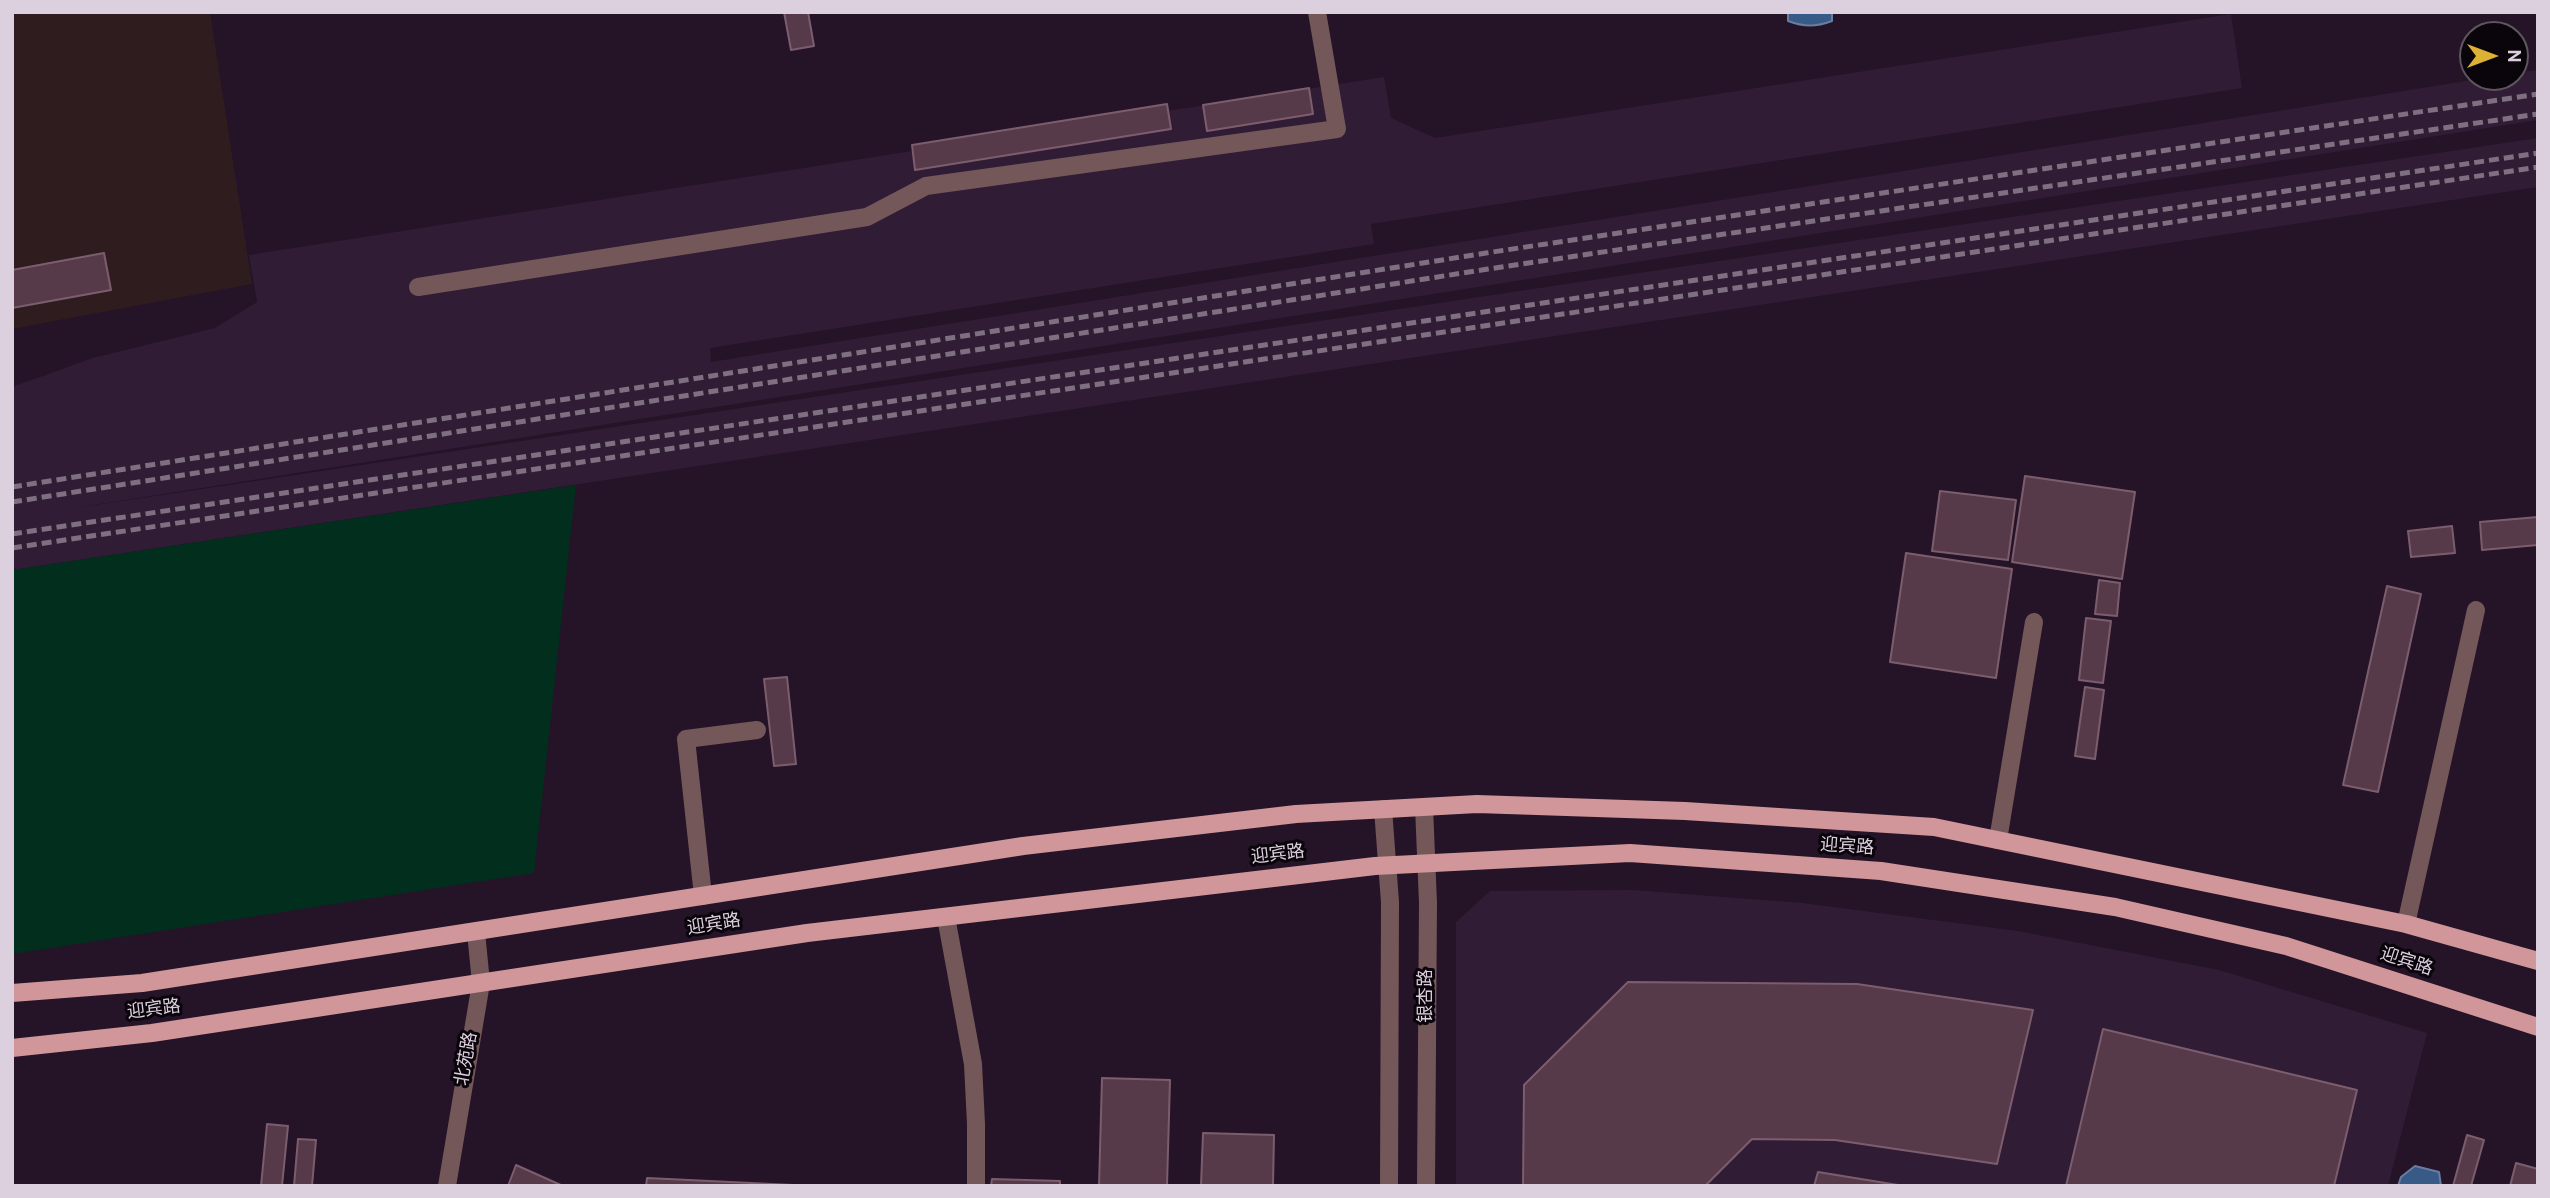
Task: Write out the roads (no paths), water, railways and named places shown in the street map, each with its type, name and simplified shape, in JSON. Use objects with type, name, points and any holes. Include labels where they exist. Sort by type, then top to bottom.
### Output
[{"type":"main road","name":"迎宾路","points":[[12,993],[142,983],[1023,846],[1296,814],[1476,804],[1685,811],[1934,827],[2406,924],[2538,961]]},
{"type":"main road","name":"迎宾路","points":[[12,1048],[152,1034],[807,933],[1387,866],[1630,853],[1881,871],[2115,907],[2286,946],[2538,1027]]},
{"type":"street","points":[[418,287],[867,216],[926,186],[1337,129],[1317,12]]},
{"type":"street","points":[[2406,924],[2476,610]]},
{"type":"street","points":[[1998,840],[2034,622]]},
{"type":"street","points":[[703,896],[686,739],[757,730]]},
{"type":"street","name":"银杏路","points":[[1424,807],[1428,916],[1426,1186]]},
{"type":"street","points":[[1383,809],[1390,902],[1389,1186]]},
{"type":"street","points":[[946,917],[973,1064],[976,1186]]},
{"type":"street","name":"北苑路","points":[[447,1186],[481,983],[475,932]]},
{"type":"water","points":[[1788,12],[1832,12],[1832,21],[1810,26],[1799,24],[1788,21]]},
{"type":"water","points":[[2415,1166],[2439,1172],[2441,1186],[2398,1186],[2401,1177]]},
{"type":"railway","points":[[12,487],[1486,253],[2538,94]]},
{"type":"railway","points":[[12,502],[1488,269],[2538,114]]},
{"type":"railway","points":[[12,534],[2538,153]]},
{"type":"railway","points":[[12,548],[2538,167]]}]
